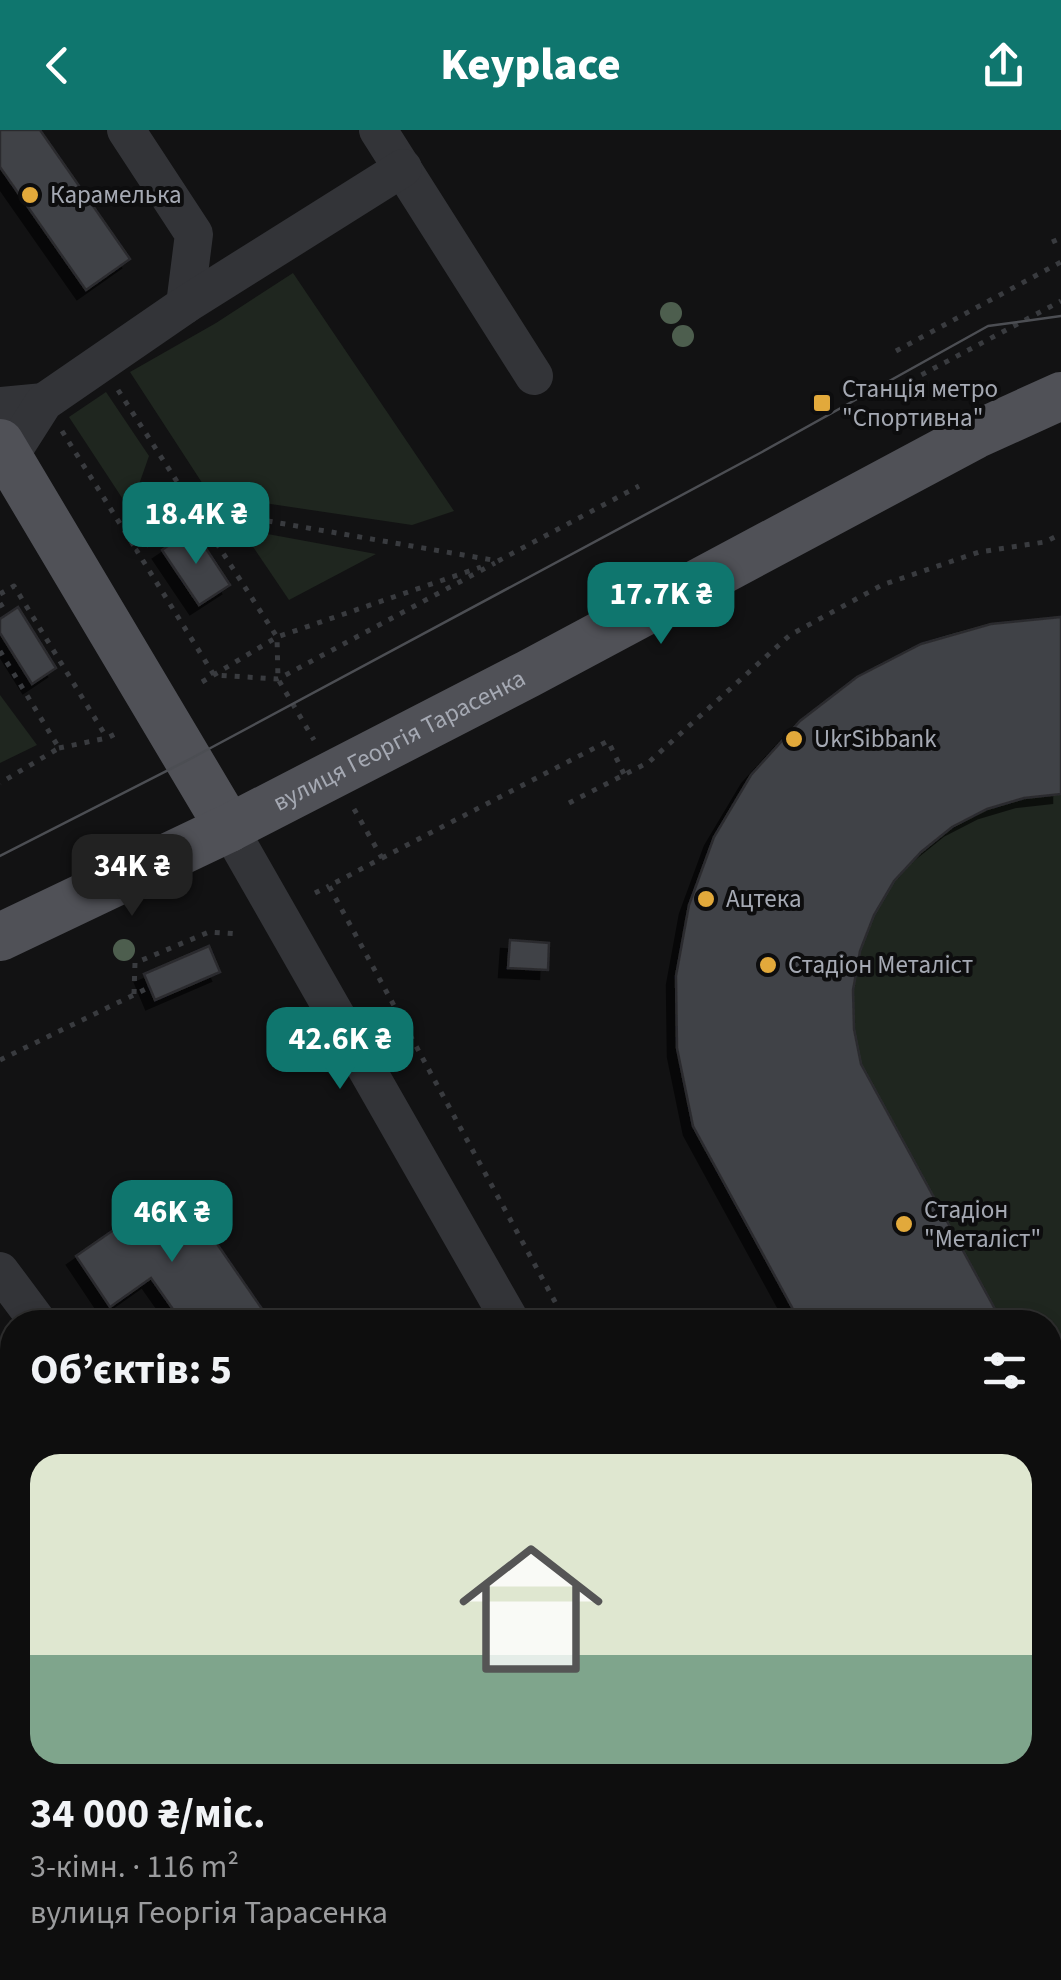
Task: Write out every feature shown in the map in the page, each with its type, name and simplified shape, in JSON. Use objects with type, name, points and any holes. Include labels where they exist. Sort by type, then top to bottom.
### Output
[{"type":"main road","name":"вулиця Георгія Тарасенка","points":[[0,938],[229,828],[545,665],[975,435],[1061,396]]},
{"type":"main road","points":[[4,450],[229,828]]},
{"type":"street","points":[[126,130],[194,234],[186,306]]},
{"type":"street","points":[[378,130],[534,376]]},
{"type":"street","points":[[4,450],[44,402],[402,168]]},
{"type":"street","points":[[0,406],[44,402]]},
{"type":"street","points":[[229,828],[504,1310]]},
{"type":"street","points":[[1,1274],[29,1310]]},
{"type":"path","points":[[1052,242],[1061,238]]},
{"type":"path","points":[[896,350],[1061,262]]},
{"type":"path","points":[[910,381],[1061,301]]},
{"type":"path","points":[[102,363],[278,636],[278,679],[314,740]]},
{"type":"path","points":[[44,402],[214,675]]},
{"type":"path","points":[[214,675],[278,679],[639,486]]},
{"type":"path","points":[[137,551],[172,529],[192,508]]},
{"type":"path","points":[[192,508],[498,561]]},
{"type":"path","points":[[172,529],[178,539]]},
{"type":"path","points":[[569,804],[648,762],[790,636],[882,585],[979,552],[1045,542],[1061,534]]},
{"type":"path","points":[[202,682],[278,636],[498,561]]},
{"type":"path","points":[[0,594],[14,586],[107,738]]},
{"type":"path","points":[[0,603],[7,614]]},
{"type":"path","points":[[0,651],[59,748]]},
{"type":"path","points":[[0,783],[59,748],[107,738],[117,732]]},
{"type":"path","points":[[316,893],[608,741],[624,774]]},
{"type":"path","points":[[354,809],[382,858]]},
{"type":"path","points":[[329,886],[559,1310]]},
{"type":"path","points":[[134,994],[136,964],[210,932],[239,934]]},
{"type":"path","points":[[0,1060],[150,987]]},
{"type":"shaded area","points":[[293,273],[454,511],[412,525],[210,495],[130,372]]},
{"type":"shaded area","points":[[106,392],[149,456],[130,510],[69,417]]},
{"type":"shaded area","points":[[241,529],[376,554],[289,600]]},
{"type":"shaded area","name":"Стадіон \"Металіст\"","points":[[1061,617],[1061,1310],[793,1310],[694,1130],[679,1048],[679,975],[691,905],[715,840],[751,779],[797,726],[854,681],[920,645],[971,629]]},
{"type":"shaded area","points":[[0,695],[37,745],[0,763]]},
{"type":"building","points":[[0,130],[40,130],[130,259],[86,290],[0,167]]},
{"type":"building","points":[[193,529],[230,585],[199,605],[162,550]]},
{"type":"building","points":[[18,607],[56,668],[32,684],[0,633],[0,619]]},
{"type":"building","name":"Стадіон \"Металіст\"","points":[[1061,617],[1061,794],[1024,798],[987,809],[952,827],[921,852],[894,881],[874,915],[860,951],[853,990],[854,1029],[861,1064],[995,1310],[793,1310],[693,1126],[677,1048],[676,976],[689,905],[714,837],[751,775],[800,721],[857,677],[921,644],[991,624]]},
{"type":"building","points":[[510,940],[549,943],[548,970],[508,968]]},
{"type":"building","points":[[209,946],[220,972],[155,1000],[144,974]]},
{"type":"building","points":[[177,1186],[263,1310],[174,1310],[151,1278],[110,1307],[76,1256]]},
{"type":"tram line","points":[[0,856],[190,759],[988,326],[1061,316]]},
{"type":"place","name":"Карамелька","points":[[30,195]]},
{"type":"place","name":"Станція метро \"Спортивна\"","points":[[822,403]]},
{"type":"place","name":"UkrSibbank","points":[[794,739]]},
{"type":"place","name":"Ацтека","points":[[706,899]]},
{"type":"place","name":"Стадіон Металіст","points":[[768,965]]},
{"type":"place","name":"Стадіон \"Металіст\"","points":[[904,1224]]}]
